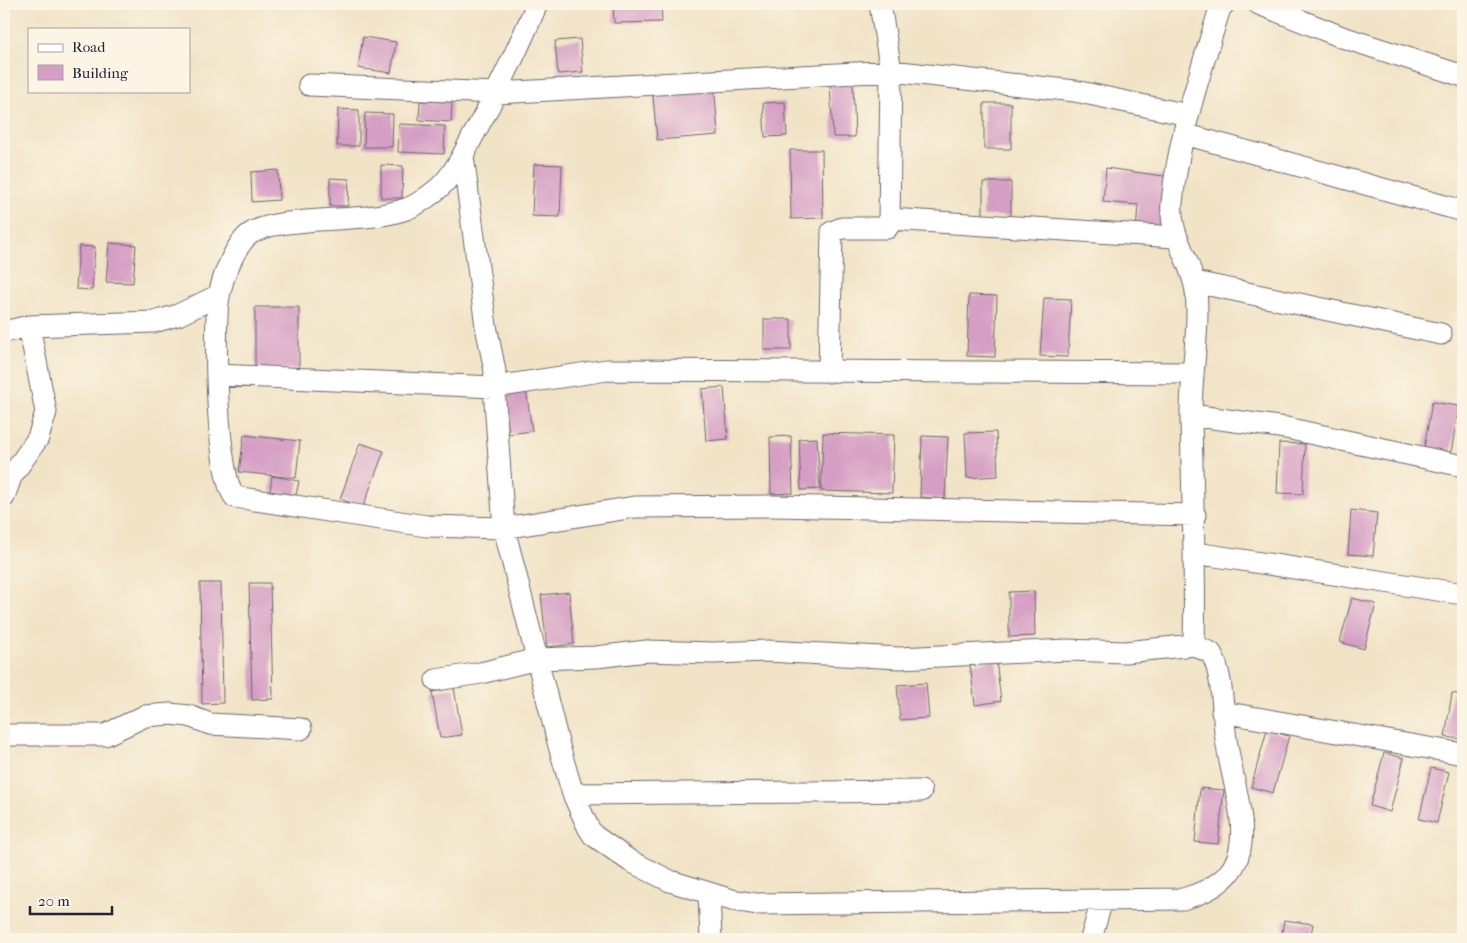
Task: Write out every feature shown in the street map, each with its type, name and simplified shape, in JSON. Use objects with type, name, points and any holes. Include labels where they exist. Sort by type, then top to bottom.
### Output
[{"type":"street","points":[[537,4],[496,93],[462,156],[441,186],[407,209],[368,216],[275,224],[254,232],[243,239],[238,246],[219,295],[216,322],[217,375],[226,480],[230,494],[235,498],[428,526],[504,528],[636,507],[773,506],[1195,515]]},
{"type":"street","points":[[829,372],[832,232],[842,228],[887,228],[890,219],[891,71],[880,4]]},
{"type":"street","points":[[1194,645],[1196,553],[1191,415],[1197,312],[1195,282],[1175,237],[1171,221],[1172,202],[1186,125],[1220,8],[1224,4]]},
{"type":"street","points":[[1258,4],[1342,37],[1463,76]]},
{"type":"street","points":[[309,85],[496,93],[891,71],[1075,91],[1463,211]]},
{"type":"street","points":[[436,680],[481,673],[536,659],[596,657],[647,651],[712,653],[767,651],[899,658],[1067,650],[1125,652],[1194,645],[1211,653],[1216,661],[1222,712],[1243,822],[1241,851],[1231,872],[1204,894],[1184,899],[757,904],[709,894],[670,881],[638,865],[593,835],[574,794],[536,659],[504,528],[494,387],[495,371],[486,326],[462,156]]},
{"type":"street","points":[[890,219],[1175,237]]},
{"type":"street","points":[[1195,282],[1441,334]]},
{"type":"street","points":[[4,332],[29,326],[154,322],[178,315],[219,295]]},
{"type":"street","points":[[4,497],[11,477],[38,438],[46,412],[29,326]]},
{"type":"street","points":[[217,375],[494,387],[607,370],[1192,373]]},
{"type":"street","points":[[1191,415],[1286,428],[1463,466]]},
{"type":"street","points":[[1196,553],[1463,594]]},
{"type":"street","points":[[1222,712],[1463,754]]},
{"type":"street","points":[[4,735],[105,735],[145,716],[170,714],[188,716],[210,724],[301,729]]},
{"type":"street","points":[[574,794],[921,791]]},
{"type":"street","points":[[709,894],[711,939]]},
{"type":"street","points":[[1091,939],[1102,900]]},
{"type":"building","points":[[613,4],[661,4],[662,22],[614,23]]},
{"type":"building","points":[[363,37],[396,42],[391,73],[358,68]]},
{"type":"building","points":[[580,39],[583,72],[558,74],[555,41]]},
{"type":"building","points":[[714,81],[718,135],[657,140],[652,86]]},
{"type":"building","points":[[853,83],[855,137],[833,137],[830,84]]},
{"type":"building","points":[[420,101],[452,102],[451,122],[419,120]]},
{"type":"building","points":[[785,102],[787,136],[765,137],[763,103]]},
{"type":"building","points":[[984,103],[1011,103],[1011,149],[984,149]]},
{"type":"building","points":[[338,109],[359,110],[359,146],[337,146]]},
{"type":"building","points":[[365,113],[393,114],[392,147],[364,147]]},
{"type":"building","points":[[399,124],[445,126],[444,154],[398,152]]},
{"type":"building","points":[[790,150],[822,150],[823,218],[791,219]]},
{"type":"building","points":[[534,164],[562,165],[560,217],[532,216]]},
{"type":"building","points":[[381,165],[403,166],[402,198],[381,198]]},
{"type":"building","points":[[1106,168],[1171,177],[1166,233],[1136,231],[1138,205],[1103,202]]},
{"type":"building","points":[[278,170],[279,200],[252,202],[251,172]]},
{"type":"building","points":[[330,178],[349,179],[348,206],[330,206]]},
{"type":"building","points":[[983,182],[1011,182],[1011,216],[983,216]]},
{"type":"building","points":[[109,243],[136,245],[133,283],[106,282]]},
{"type":"building","points":[[79,246],[95,247],[92,290],[76,289]]},
{"type":"building","points":[[969,295],[997,296],[995,357],[967,356]]},
{"type":"building","points":[[1044,298],[1071,299],[1068,357],[1040,356]]},
{"type":"building","points":[[255,307],[299,307],[299,369],[255,369]]},
{"type":"building","points":[[764,319],[791,319],[791,350],[764,350]]},
{"type":"building","points":[[724,387],[728,439],[706,441],[702,389]]},
{"type":"building","points":[[526,388],[532,431],[509,434],[503,392]]},
{"type":"building","points":[[1432,402],[1459,406],[1451,452],[1424,448]]},
{"type":"building","points":[[996,432],[998,476],[967,478],[965,433]]},
{"type":"building","points":[[823,433],[894,435],[892,493],[821,491]]},
{"type":"building","points":[[244,435],[300,441],[296,478],[239,472]]},
{"type":"building","points":[[791,436],[793,493],[771,494],[770,437]]},
{"type":"building","points":[[922,436],[948,437],[945,499],[920,497]]},
{"type":"building","points":[[817,438],[820,489],[801,490],[799,439]]},
{"type":"building","points":[[360,443],[384,451],[363,507],[340,499]]},
{"type":"building","points":[[1279,443],[1305,444],[1303,494],[1277,493]]},
{"type":"building","points":[[272,476],[299,481],[296,495],[270,491]]},
{"type":"building","points":[[1351,510],[1377,513],[1373,556],[1348,554]]},
{"type":"building","points":[[200,583],[221,583],[223,703],[202,704]]},
{"type":"building","points":[[249,583],[270,583],[273,699],[252,700]]},
{"type":"building","points":[[1034,591],[1035,636],[1009,637],[1009,592]]},
{"type":"building","points":[[569,592],[574,644],[547,647],[541,595]]},
{"type":"building","points":[[1352,598],[1376,604],[1364,649],[1340,642]]},
{"type":"building","points":[[996,660],[1001,701],[975,705],[970,664]]},
{"type":"building","points":[[926,683],[929,718],[900,720],[897,685]]},
{"type":"building","points":[[454,688],[462,735],[440,738],[432,692]]},
{"type":"building","points":[[1452,693],[1463,695],[1463,739],[1445,737]]},
{"type":"building","points":[[1267,730],[1289,736],[1273,793],[1251,787]]},
{"type":"building","points":[[1384,753],[1404,758],[1390,812],[1370,806]]},
{"type":"building","points":[[1431,768],[1449,772],[1437,823],[1419,819]]},
{"type":"building","points":[[1200,788],[1224,790],[1218,844],[1195,842]]},
{"type":"building","points":[[1284,920],[1313,924],[1310,939],[1281,939]]}]
